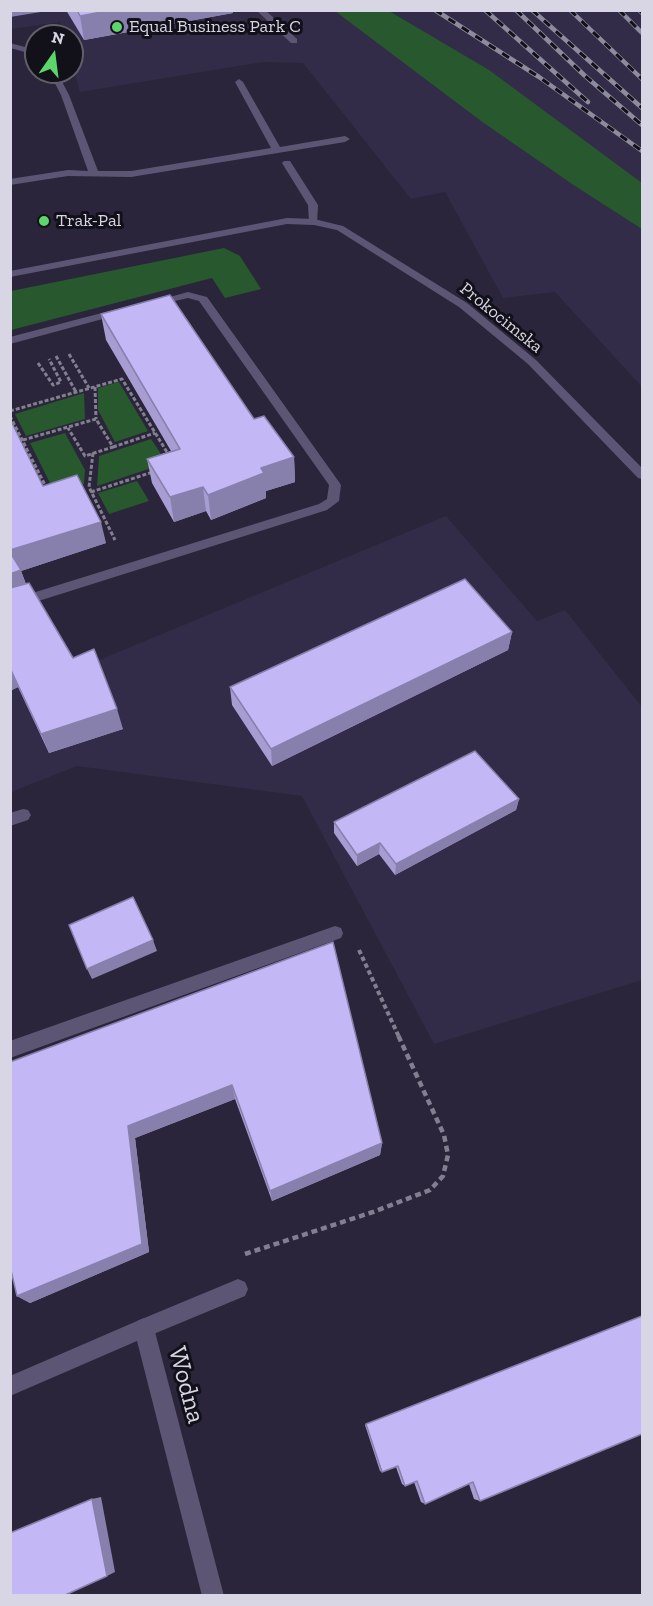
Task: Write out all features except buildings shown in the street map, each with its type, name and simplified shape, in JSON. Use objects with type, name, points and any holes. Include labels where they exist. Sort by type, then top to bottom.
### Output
[{"type":"street","points":[[260,10],[294,41]]},
{"type":"street","points":[[238,82],[277,150]]},
{"type":"street","points":[[59,84],[94,173]]},
{"type":"street","points":[[10,182],[68,173],[131,174],[345,139]]},
{"type":"street","points":[[287,163],[313,205],[314,222]]},
{"type":"street","name":"Prokocimska","points":[[10,274],[287,221],[314,222],[340,228],[462,305],[532,363],[642,475]]},
{"type":"street","points":[[10,340],[188,295],[203,299],[335,484],[333,501],[323,507],[10,605]]},
{"type":"street","points":[[10,1050],[335,933]]},
{"type":"street","points":[[144,1328],[238,1289]]},
{"type":"street","name":"Wodna","points":[[10,1386],[144,1328],[213,1596]]},
{"type":"path","points":[[66,348],[89,388]]},
{"type":"path","points":[[33,357],[52,385],[61,382],[48,357],[56,355],[76,392]]},
{"type":"path","points":[[10,411],[122,379],[175,465]]},
{"type":"path","points":[[95,386],[96,419],[113,447]]},
{"type":"path","points":[[10,416],[47,489]]},
{"type":"path","points":[[23,440],[96,419]]},
{"type":"path","points":[[68,428],[85,456],[155,433]]},
{"type":"path","points":[[93,453],[88,487],[129,568]]},
{"type":"path","points":[[91,492],[154,471]]},
{"type":"path","points":[[79,490],[88,487]]},
{"type":"path","points":[[238,1289],[229,1259],[373,1212],[430,1190],[443,1176],[448,1155],[444,1136],[355,943],[335,933]]},
{"type":"shaded area","points":[[10,11],[642,11],[642,387],[555,292],[503,298],[445,192],[411,199],[303,63],[263,62],[80,92],[78,84],[84,84],[84,24],[61,24],[60,22],[24,24],[24,27],[11,29]]},
{"type":"shaded area","points":[[446,516],[537,621],[565,610],[642,707],[642,980],[434,1044],[302,796],[77,766],[11,792],[11,621],[45,608],[80,668]]},
{"type":"green space","points":[[335,11],[389,11],[489,70],[642,183],[642,229],[481,121]]},
{"type":"green space","points":[[224,248],[240,256],[261,289],[225,298],[212,278],[11,330],[11,291]]},
{"type":"green space","points":[[119,382],[148,431],[115,442],[98,410],[98,388]]},
{"type":"green space","points":[[84,393],[85,419],[26,436],[15,414]]},
{"type":"green space","points":[[65,433],[85,470],[84,484],[55,493],[30,443]]},
{"type":"green space","points":[[151,439],[167,463],[97,486],[99,456]]},
{"type":"green space","points":[[137,481],[149,501],[109,514],[98,493]]},
{"type":"railway","points":[[435,10],[539,77],[642,151]]},
{"type":"railway","points":[[485,10],[588,102]]},
{"type":"railway","points":[[516,10],[584,75],[642,125]]},
{"type":"railway","points":[[532,10],[642,108]]},
{"type":"railway","points":[[570,10],[642,79]]},
{"type":"railway","points":[[619,10],[642,33]]},
{"type":"railway","points":[[639,10],[642,13]]},
{"type":"place","name":"Equal Business Park C","points":[[117,27]]},
{"type":"place","name":"Trak-Pal","points":[[44,221]]}]
